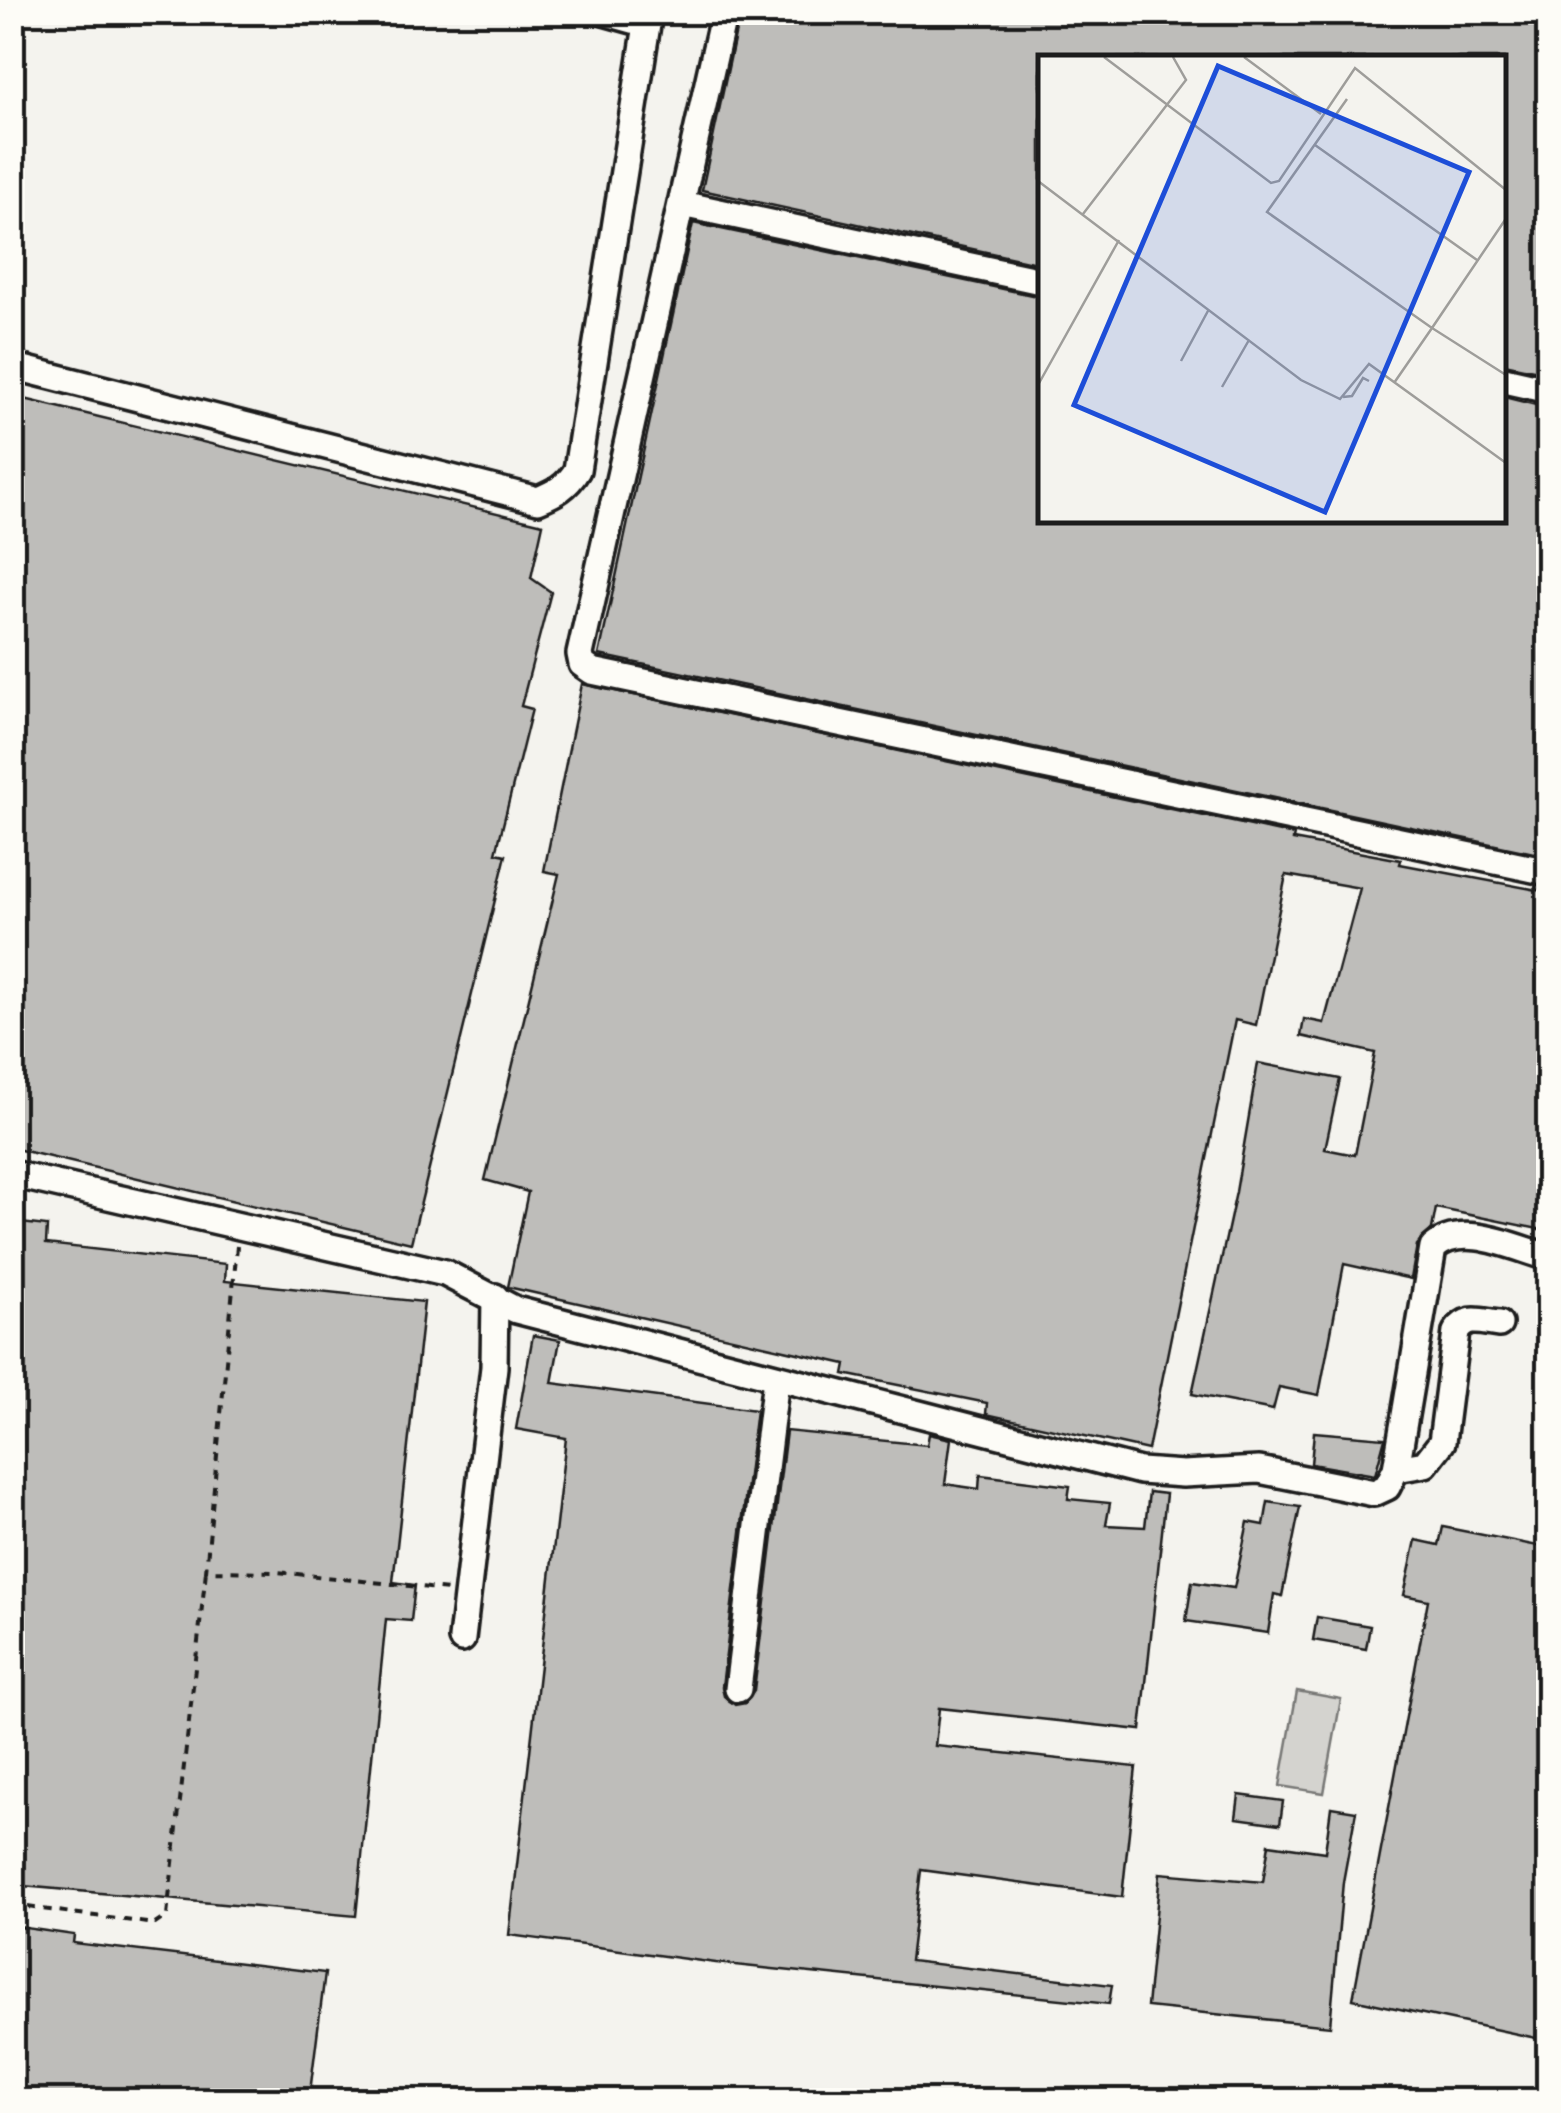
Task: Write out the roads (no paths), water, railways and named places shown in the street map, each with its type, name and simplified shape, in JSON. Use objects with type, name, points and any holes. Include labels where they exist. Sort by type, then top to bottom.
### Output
[{"type":"street","points":[[12,366],[538,500],[555,493],[569,484],[577,470],[648,18],[604,12]]},
{"type":"street","points":[[724,12],[580,654],[592,672],[1548,872]]},
{"type":"street","points":[[682,204],[1038,280]]},
{"type":"street","points":[[1506,380],[1548,390]]},
{"type":"street","points":[[12,1174],[445,1274],[516,1310],[1140,1470],[1182,1474],[1259,1470],[1374,1494],[1387,1487],[1396,1468],[1433,1248],[1444,1238],[1464,1234],[1548,1257]]},
{"type":"street","points":[[462,1639],[494,1367],[495,1297]]},
{"type":"street","points":[[1396,1468],[1425,1464],[1442,1442],[1456,1332],[1461,1324],[1468,1320],[1499,1324]]},
{"type":"street","points":[[738,1689],[776,1379]]}]
